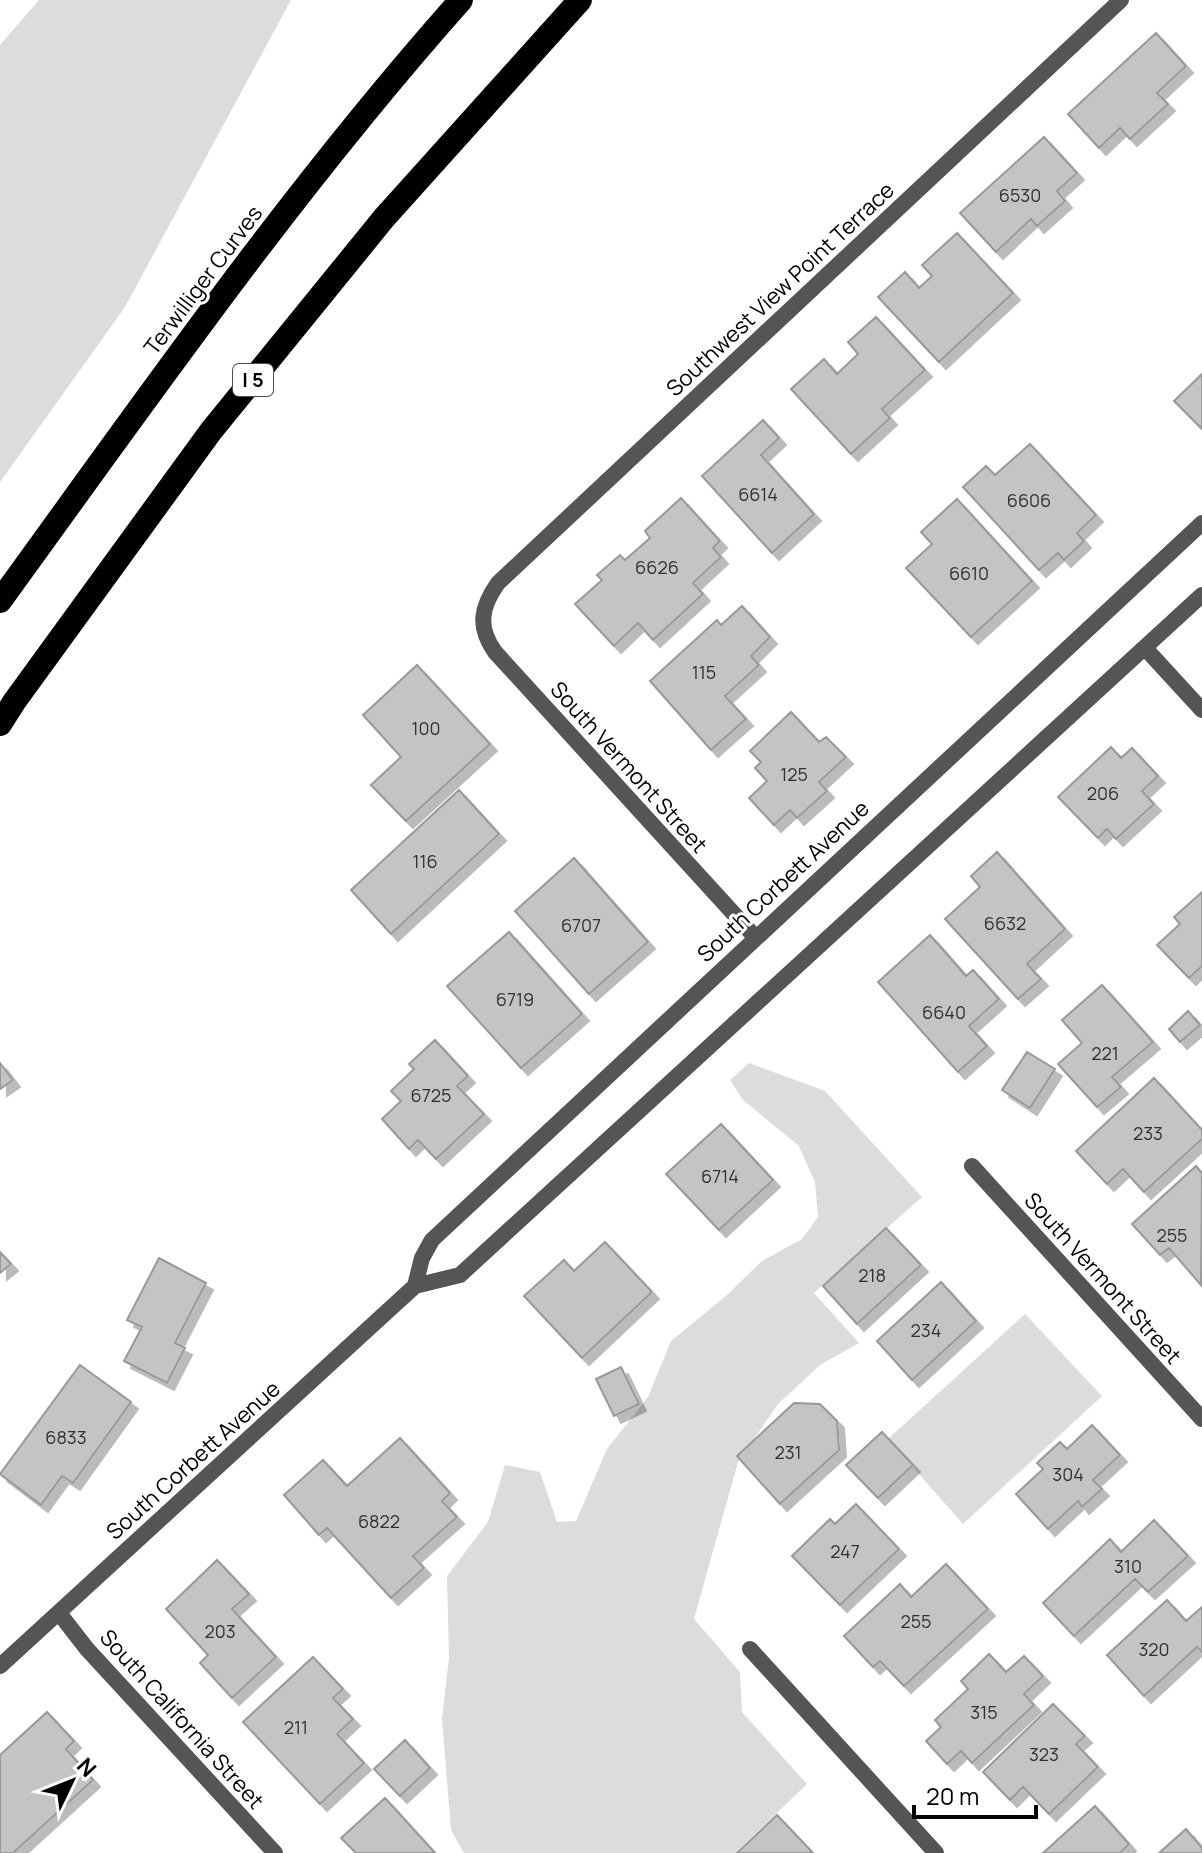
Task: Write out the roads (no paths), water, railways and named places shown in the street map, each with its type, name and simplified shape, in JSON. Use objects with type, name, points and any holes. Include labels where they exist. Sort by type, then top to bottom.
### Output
[{"type":"highway","name":"Terwilliger Curves","points":[[0,601],[175,359],[398,71],[460,0]]},
{"type":"highway","name":"I 5","points":[[0,724],[211,431],[384,218],[580,0]]},
{"type":"street","name":"Southwest View Point Terrace","points":[[482,619],[488,597],[498,583],[1121,0]]},
{"type":"street","name":"South Corbett Avenue","points":[[415,1286],[422,1258],[432,1240],[1202,523]]},
{"type":"street","name":"South Corbett Avenue","points":[[0,1666],[415,1286],[460,1275],[1202,595]]},
{"type":"street","name":"South Vermont Street","points":[[482,619],[486,639],[495,652],[755,937]]},
{"type":"street","points":[[1145,648],[1202,710]]},
{"type":"street","name":"South Vermont Street","points":[[972,1166],[1202,1419]]},
{"type":"street","name":"South California Street","points":[[59,1613],[87,1649],[275,1853]]},
{"type":"street","points":[[750,1649],[936,1853]]}]
